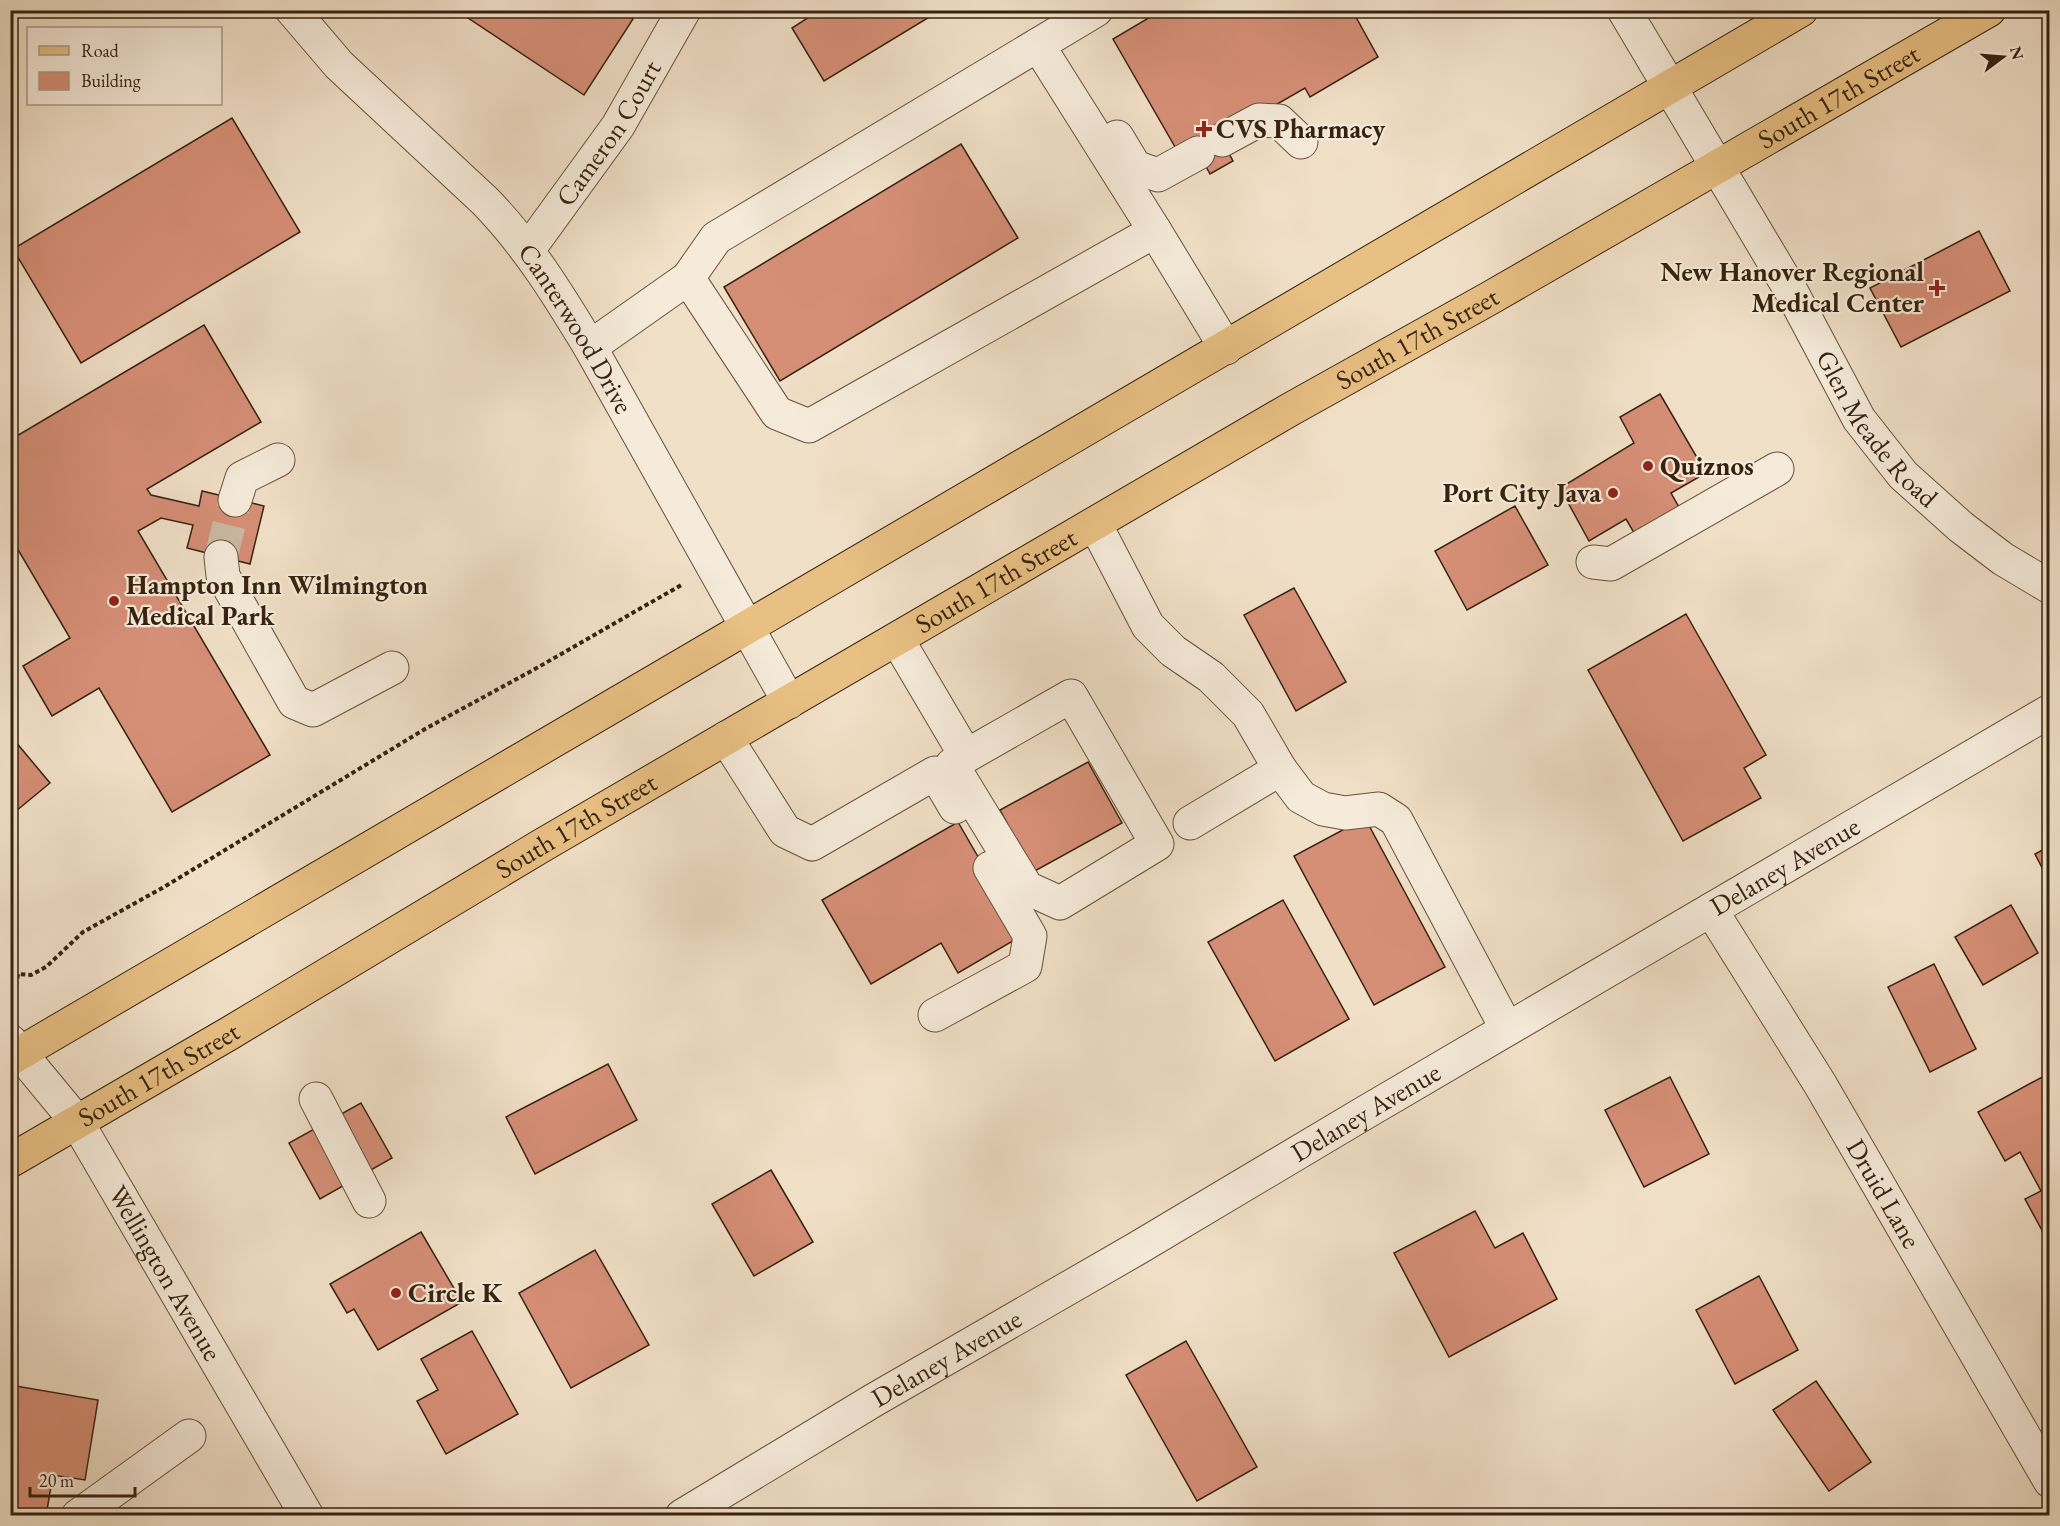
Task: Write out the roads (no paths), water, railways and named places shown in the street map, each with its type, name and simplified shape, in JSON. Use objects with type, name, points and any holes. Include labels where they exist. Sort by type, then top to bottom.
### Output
[{"type":"main road","points":[[14,1051],[1226,348],[1801,10]]},
{"type":"main road","name":"South 17th Street","points":[[10,1161],[230,1033],[541,846],[1291,409],[1490,298],[1989,10]]},
{"type":"street","name":"Canterwood Drive","points":[[292,10],[339,65],[485,201],[528,250],[590,347],[789,702]]},
{"type":"street","name":"Cameron Court","points":[[528,250],[618,126],[684,10]]},
{"type":"street","points":[[590,347],[688,278],[716,238],[1096,10]]},
{"type":"street","name":"Glen Meade Road","points":[[1624,10],[1790,289],[1859,419],[1903,475],[1961,527],[2003,559],[2049,587]]},
{"type":"street","points":[[1038,45],[1226,348]]},
{"type":"street","points":[[1068,93],[1100,110],[1136,167],[1158,175],[1259,120],[1279,121],[1301,142]]},
{"type":"street","points":[[688,278],[777,413],[809,426],[1155,231]]},
{"type":"street","points":[[235,500],[242,478],[278,460]]},
{"type":"street","points":[[1593,562],[1611,564],[1777,469]]},
{"type":"street","points":[[1095,524],[1148,626],[1173,651],[1211,677],[1248,714],[1280,769],[1301,797],[1323,809],[1345,813],[1379,809],[1395,820],[1507,1029]]},
{"type":"street","points":[[220,557],[223,576],[294,702],[313,710],[392,668]]},
{"type":"street","points":[[897,639],[966,756]]},
{"type":"street","points":[[1071,696],[1157,844],[1060,903],[1027,888],[952,765],[966,756],[1071,696]]},
{"type":"street","name":"Delaney Avenue","points":[[682,1515],[2049,711]]},
{"type":"street","points":[[726,738],[785,831],[812,844],[935,773],[1030,936],[1025,966],[936,1015]]},
{"type":"street","points":[[1190,823],[1280,769]]},
{"type":"street","name":"Druid Lane","points":[[1711,910],[1820,1084],[2049,1481]]},
{"type":"street","name":"Wellington Avenue","points":[[14,1051],[76,1122],[307,1515]]},
{"type":"street","points":[[316,1099],[369,1201]]},
{"type":"street","points":[[78,1515],[189,1436]]},
{"type":"tunnel","points":[[221,557],[235,500]]},
{"type":"place","name":"CVS Pharmacy","points":[[1204,129]]},
{"type":"place","name":"New Hanover Regional Medical Center","points":[[1937,288]]},
{"type":"place","name":"Quiznos","points":[[1648,466]]},
{"type":"place","name":"Port City Java","points":[[1613,493]]},
{"type":"place","name":"Hampton Inn Wilmington Medical Park","points":[[114,601]]},
{"type":"place","name":"Circle K","points":[[396,1293]]}]
